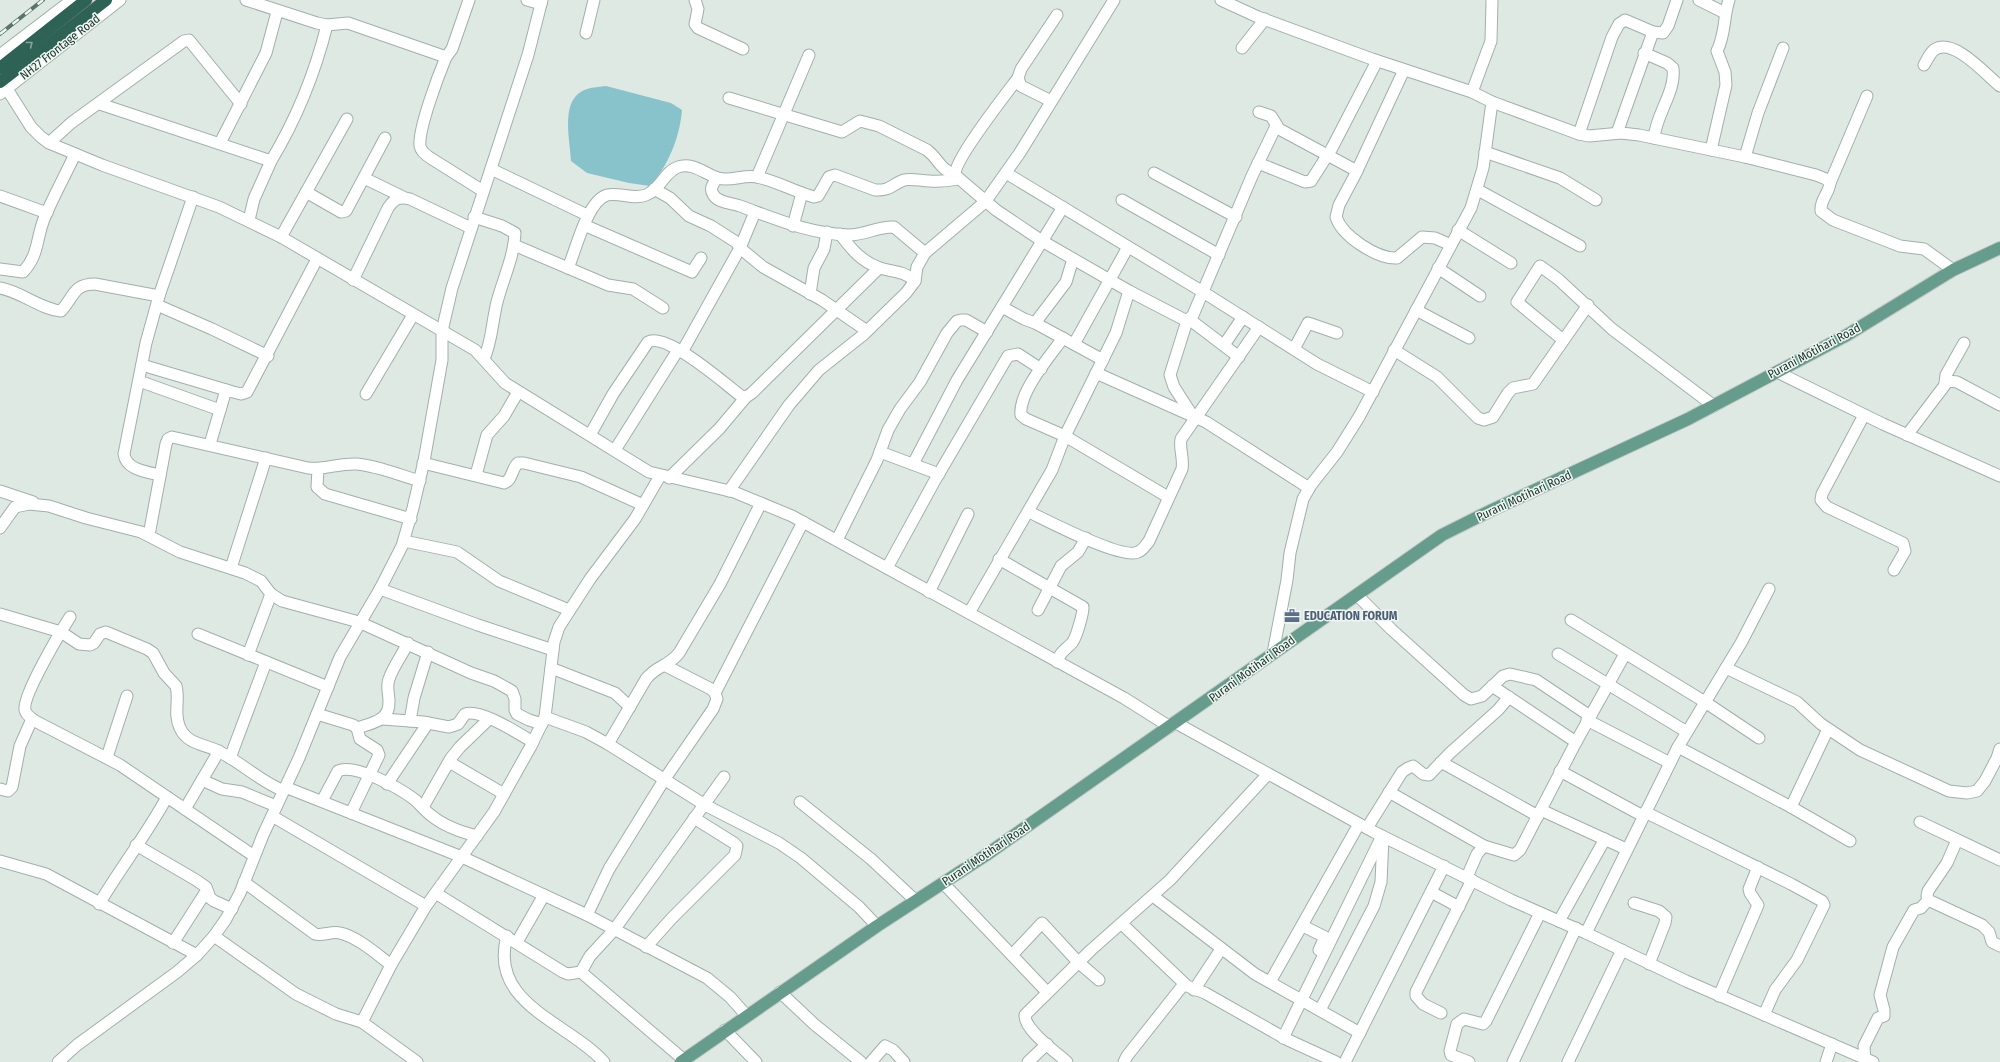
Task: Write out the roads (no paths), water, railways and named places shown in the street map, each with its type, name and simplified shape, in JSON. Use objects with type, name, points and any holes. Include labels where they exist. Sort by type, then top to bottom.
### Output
[{"type":"highway","points":[[0,68],[86,0]]},
{"type":"highway","points":[[2,89],[106,0]]},
{"type":"main road","name":"Purani Motihari Road","points":[[682,1061],[746,1015],[943,883],[1173,725],[1273,653],[1453,529],[1639,444],[1714,406],[1847,335],[1953,270],[2000,248]]},
{"type":"street","points":[[0,55],[72,0]]},
{"type":"street","name":"NH27 Frontage Road","points":[[2,89],[120,0]]},
{"type":"street","points":[[246,0],[277,12],[317,24],[327,25],[348,23],[446,57]]},
{"type":"street","points":[[469,0],[452,49],[446,57],[422,130],[420,147],[424,154],[483,191]]},
{"type":"street","points":[[58,1062],[77,1045],[177,972],[197,955],[214,936],[232,909],[317,714],[340,657],[359,622],[380,589],[404,541],[420,481],[442,360],[442,331],[452,288],[470,228],[491,169],[528,54],[542,2],[527,0]]},
{"type":"street","points":[[586,33],[594,0]]},
{"type":"street","points":[[695,0],[698,9],[695,24],[698,28],[743,49]]},
{"type":"street","points":[[729,491],[789,405],[819,370],[867,331],[906,293],[915,280],[917,267],[925,253],[985,202],[1006,173],[1052,101],[1114,0]]},
{"type":"street","points":[[1221,0],[1239,4],[1265,20],[1377,61],[1472,92],[1492,102],[1579,134],[1597,136],[1616,133],[1654,138],[1745,157],[1816,175],[1826,179],[1830,183]]},
{"type":"street","points":[[1472,92],[1491,41],[1492,0]]},
{"type":"street","points":[[1579,134],[1612,37],[1619,24],[1625,20],[1658,34],[1666,31],[1677,0]]},
{"type":"street","points":[[1699,0],[1725,13]]},
{"type":"street","points":[[1711,150],[1726,85],[1725,72],[1717,51],[1724,32],[1725,13],[1729,0]]},
{"type":"street","points":[[220,143],[266,53],[277,12]]},
{"type":"street","points":[[956,177],[956,167],[1018,78],[1021,70],[1056,15]]},
{"type":"street","points":[[1242,48],[1265,20]]},
{"type":"street","points":[[249,220],[254,199],[271,161],[287,134],[302,103],[318,60],[327,25]]},
{"type":"street","points":[[1616,133],[1644,53],[1653,32]]},
{"type":"street","points":[[49,143],[71,124],[184,41],[189,40],[241,104]]},
{"type":"street","points":[[1745,157],[1758,113],[1783,48]]},
{"type":"street","points":[[1924,65],[1934,50],[1938,48],[1950,48],[1971,60],[2000,86]]},
{"type":"street","points":[[1644,53],[1671,65],[1673,72],[1667,97],[1658,118],[1654,138]]},
{"type":"street","points":[[757,177],[809,55]]},
{"type":"street","points":[[1258,163],[1308,182],[1315,177],[1377,61]]},
{"type":"street","points":[[1404,70],[1357,171],[1339,205],[1336,217],[1344,231],[1358,242],[1367,248],[1392,259],[1397,258],[1422,237],[1435,238],[1450,245]]},
{"type":"street","points":[[1018,78],[1021,86],[1052,101]]},
{"type":"street","points":[[2,89],[32,127],[49,143],[193,197],[249,220],[281,237],[475,350],[496,374],[518,392],[616,450],[649,472],[664,477],[729,491],[762,503],[804,522],[1057,662],[1363,826],[1540,913],[1576,928],[1649,964],[1868,1061]]},
{"type":"street","points":[[1867,96],[1830,183],[1830,189],[1820,205],[1821,211],[1833,220],[1900,246],[1924,249],[1953,270]]},
{"type":"street","points":[[729,98],[842,132],[860,120],[871,122],[927,150],[934,155],[940,167],[956,177],[985,202],[1042,241],[1129,292],[1187,320],[1224,344],[1239,358]]},
{"type":"street","points":[[1273,653],[1294,534],[1303,499],[1309,488],[1348,437],[1471,208],[1478,190],[1483,168],[1492,102]]},
{"type":"street","points":[[100,104],[271,161]]},
{"type":"street","points":[[1259,112],[1271,116],[1279,129],[1328,154],[1357,171]]},
{"type":"street","points":[[281,237],[347,119]]},
{"type":"street","points":[[1195,416],[1174,387],[1170,375],[1187,320],[1203,292],[1258,163],[1276,126]]},
{"type":"street","points":[[306,192],[341,212],[346,211],[385,138]]},
{"type":"street","points":[[1485,152],[1560,178],[1596,200]]},
{"type":"street","points":[[0,268],[18,273],[23,272],[36,254],[39,234],[47,213],[75,154]]},
{"type":"street","points":[[568,268],[586,220],[602,198],[607,195],[642,196],[649,194],[670,172],[682,166],[697,168],[717,178],[725,179],[740,176],[757,177],[814,197],[818,196],[830,177],[835,175],[875,190],[889,189],[902,181],[908,180],[939,181],[956,177]]},
{"type":"street","points":[[491,169],[586,220],[692,272],[701,258]]},
{"type":"street","points":[[1006,173],[1128,246],[1338,376],[1373,392]]},
{"type":"street","points":[[1154,173],[1236,217]]},
{"type":"street","points":[[364,178],[470,228]]},
{"type":"street","points":[[717,178],[712,185],[713,196],[718,200],[793,226],[840,234],[862,234],[887,226],[894,227],[925,253]]},
{"type":"street","points":[[654,189],[670,198],[689,216],[724,233],[763,267],[838,310],[867,331]]},
{"type":"street","points":[[1478,190],[1580,246]]},
{"type":"street","points":[[793,226],[802,193]]},
{"type":"street","points":[[0,196],[47,213]]},
{"type":"street","points":[[160,475],[137,469],[125,460],[124,454],[142,365],[158,300],[193,197]]},
{"type":"street","points":[[353,280],[388,208],[397,198],[402,197]]},
{"type":"street","points":[[1122,200],[1219,254]]},
{"type":"street","points":[[913,464],[957,380],[1063,207]]},
{"type":"street","points":[[616,450],[680,351],[740,248],[755,212]]},
{"type":"street","points":[[474,217],[509,229],[515,233],[514,244],[497,305],[491,345],[484,359]]},
{"type":"street","points":[[1458,230],[1511,264]]},
{"type":"street","points":[[810,294],[814,268],[824,249],[828,232]]},
{"type":"street","points":[[840,234],[861,259],[879,268],[905,273],[915,280]]},
{"type":"street","points":[[514,244],[608,285],[633,289],[663,308]]},
{"type":"street","points":[[1074,344],[1128,246]]},
{"type":"street","points":[[142,365],[226,390],[242,394],[247,392],[268,356],[318,259]]},
{"type":"street","points":[[1035,323],[1066,282],[1073,259]]},
{"type":"street","points":[[1563,340],[1517,302],[1540,266],[1588,305],[1612,329],[1714,406]]},
{"type":"street","points":[[362,1022],[391,965],[426,906],[477,836],[504,794],[533,742],[543,721],[553,650],[559,627],[569,610],[664,477],[720,429],[746,396],[752,393],[879,268]]},
{"type":"street","points":[[1438,268],[1480,296]]},
{"type":"street","points":[[0,288],[16,293],[49,308],[61,311],[77,288],[85,284],[95,284],[158,300],[212,329],[268,356]]},
{"type":"street","points":[[969,614],[999,559],[1029,512],[1055,463],[1065,436],[1116,333],[1129,292]]},
{"type":"street","points":[[1394,350],[1436,377],[1473,413],[1484,420],[1493,418],[1508,393],[1513,388],[1533,384],[1588,305]]},
{"type":"street","points":[[1002,307],[1103,360]]},
{"type":"street","points":[[1416,310],[1469,338]]},
{"type":"street","points":[[366,394],[413,315]]},
{"type":"street","points":[[1224,344],[1243,317]]},
{"type":"street","points":[[837,540],[880,452],[888,430],[900,409],[920,382],[952,326],[957,321],[966,320],[987,332]]},
{"type":"street","points":[[1294,349],[1308,323],[1337,333]]},
{"type":"street","points":[[1029,512],[1118,551],[1138,552],[1149,541],[1182,469],[1184,462],[1180,444],[1181,439],[1195,416],[1239,358],[1259,327]]},
{"type":"street","points":[[1063,338],[1041,369],[1024,400],[1021,410],[1022,415],[1030,421],[1065,436],[1168,498]]},
{"type":"street","points":[[590,435],[613,394],[648,342],[653,340],[660,341],[680,351],[741,396],[746,396]]},
{"type":"street","points":[[1908,435],[1929,408],[1945,383],[1946,375],[1964,342]]},
{"type":"street","points":[[887,568],[939,474],[1008,356],[1013,353],[1018,354],[1041,369]]},
{"type":"street","points":[[1776,372],[1864,415],[2000,476]]},
{"type":"street","points":[[1096,373],[1195,416],[1309,488]]},
{"type":"street","points":[[139,381],[220,410]]},
{"type":"street","points":[[1945,383],[1952,381],[1957,382],[2000,405]]},
{"type":"street","points":[[210,444],[226,390]]},
{"type":"street","points":[[476,476],[487,435],[504,416],[518,392]]},
{"type":"street","points":[[1864,415],[1822,494],[1822,500],[1828,507],[1903,543],[1905,551],[1894,570]]},
{"type":"street","points":[[149,535],[168,439],[172,437],[210,444],[318,469],[331,465],[361,465],[420,481]]},
{"type":"street","points":[[880,452],[939,474]]},
{"type":"street","points":[[231,568],[266,458]]},
{"type":"street","points":[[423,464],[504,483],[510,479],[515,466],[518,463],[524,463],[581,477],[643,505]]},
{"type":"street","points":[[318,469],[317,487],[325,494],[411,519]]},
{"type":"street","points":[[0,490],[41,505],[132,529],[149,535],[176,550],[231,568],[261,581],[271,594],[282,600],[359,622],[428,652],[471,673],[506,687],[514,694],[515,710],[518,714],[529,720],[543,721],[586,732],[608,744],[705,805],[790,850],[859,907],[877,926]]},
{"type":"street","points":[[608,744],[653,670],[666,666],[672,662],[679,653],[720,584],[762,503]]},
{"type":"street","points":[[0,528],[15,507],[21,505],[41,505]]},
{"type":"street","points":[[929,592],[968,514]]},
{"type":"street","points":[[715,693],[804,522]]},
{"type":"street","points":[[1038,610],[1062,566],[1078,552],[1086,538]]},
{"type":"street","points":[[404,541],[457,552],[499,581],[569,610]]},
{"type":"street","points":[[999,559],[1083,607],[1075,638],[1072,644],[1062,652],[1057,662]]},
{"type":"street","points":[[380,589],[478,625],[553,650]]},
{"type":"street","points":[[1586,933],[1626,848],[1678,747],[1726,668],[1769,589]]},
{"type":"street","points":[[248,655],[271,594]]},
{"type":"street","points":[[1357,595],[1391,629],[1464,695],[1471,699],[1476,699],[1482,696],[1506,674],[1536,680],[1589,718],[1670,763]]},
{"type":"street","points":[[0,614],[61,632],[84,646],[94,643],[100,634],[106,632],[152,653],[164,673],[176,686],[176,713],[180,729],[185,736],[195,743],[219,751],[260,779],[462,857],[587,915],[707,978],[719,986],[738,1004],[746,1015]]},
{"type":"street","points":[[70,617],[41,669],[27,700],[25,711],[32,719],[107,757],[254,856]]},
{"type":"street","points":[[1571,620],[1705,702],[1759,738]]},
{"type":"street","points":[[198,634],[328,687]]},
{"type":"street","points":[[383,719],[389,707],[387,687],[389,679],[408,643]]},
{"type":"street","points":[[410,721],[414,698],[428,652]]},
{"type":"street","points":[[1558,654],[1687,732]]},
{"type":"street","points":[[1389,792],[1484,846],[1510,855],[1518,853],[1560,771],[1625,654]]},
{"type":"street","points":[[230,758],[266,662]]},
{"type":"street","points":[[587,915],[609,869],[664,780],[713,709],[717,699],[715,693],[666,666]]},
{"type":"street","points":[[551,668],[615,693],[630,707]]},
{"type":"street","points":[[1726,668],[1797,702],[1828,729],[1860,750],[1949,790],[1959,793],[1972,793],[1981,787],[2000,750]]},
{"type":"street","points":[[1492,686],[1576,742]]},
{"type":"street","points":[[107,757],[127,696]]},
{"type":"street","points":[[1270,982],[1363,826],[1389,792],[1396,780],[1408,768],[1413,766],[1424,774],[1429,775],[1441,762],[1498,710],[1509,697]]},
{"type":"street","points":[[357,728],[383,719],[454,727],[469,713],[478,714],[533,742]]},
{"type":"street","points":[[317,714],[353,725],[357,728],[360,739],[377,750],[379,754],[351,813]]},
{"type":"street","points":[[0,789],[8,791],[12,787],[20,746],[32,719]]},
{"type":"street","points":[[423,807],[449,762],[460,747],[489,719]]},
{"type":"street","points":[[387,784],[428,723]]},
{"type":"street","points":[[1791,807],[1828,729]]},
{"type":"street","points":[[1678,747],[1791,807],[1850,841]]},
{"type":"street","points":[[185,809],[219,751]]},
{"type":"street","points":[[449,762],[504,794]]},
{"type":"street","points":[[1441,762],[1539,813],[1626,848]]},
{"type":"street","points":[[322,802],[338,771],[349,769],[370,774],[412,797],[432,816],[440,821],[460,831],[477,836]]},
{"type":"street","points":[[1560,771],[1822,901],[1824,905],[1797,960],[1775,990],[1764,1015]]},
{"type":"street","points":[[1067,1062],[1033,1032],[1025,1019],[1028,1010],[1078,962],[1153,896],[1195,854],[1268,774]]},
{"type":"street","points":[[581,972],[590,956],[614,930],[724,777]]},
{"type":"street","points":[[202,780],[216,787],[242,792],[426,906]]},
{"type":"street","points":[[99,904],[136,845],[149,831],[167,797]]},
{"type":"street","points":[[800,802],[867,855],[916,901]]},
{"type":"street","points":[[646,947],[735,855],[737,851],[737,846],[734,843],[694,818]]},
{"type":"street","points":[[1920,822],[2000,860]]},
{"type":"street","points":[[1300,999],[1383,836]]},
{"type":"street","points":[[1320,1010],[1380,892],[1383,836]]},
{"type":"street","points":[[1559,921],[1605,839]]},
{"type":"street","points":[[1868,1061],[1864,1046],[1878,1018],[1884,1016],[1880,995],[1893,947],[1914,910],[1921,908],[1928,900],[1928,891],[1947,863],[1957,840]]},
{"type":"street","points":[[136,845],[196,880],[206,887],[214,901],[232,909]]},
{"type":"street","points":[[1441,1013],[1423,1004],[1416,996],[1416,992],[1459,907],[1477,854],[1484,846]]},
{"type":"street","points":[[0,861],[46,874],[99,904],[157,932],[173,943],[197,955]]},
{"type":"street","points":[[1345,1062],[1444,866]]},
{"type":"street","points":[[1719,996],[1758,905],[1749,889],[1758,868]]},
{"type":"street","points":[[244,882],[315,934],[324,935],[337,932],[345,934],[372,950],[391,965]]},
{"type":"street","points":[[943,883],[1047,992]]},
{"type":"street","points":[[173,943],[207,890]]},
{"type":"street","points":[[1431,892],[1459,907]]},
{"type":"street","points":[[436,894],[568,974],[581,972]]},
{"type":"street","points":[[516,942],[544,895]]},
{"type":"street","points":[[1153,896],[1244,967],[1360,1033]]},
{"type":"street","points":[[1928,900],[1982,925],[1989,932],[1992,942],[2000,946]]},
{"type":"street","points":[[1634,902],[1659,911],[1666,917],[1649,964]]},
{"type":"street","points":[[1469,1062],[1451,1055],[1450,1051],[1457,1024],[1464,1019],[1478,1024],[1483,1024],[1486,1021],[1540,913]]},
{"type":"street","points":[[1012,955],[1042,923],[1078,962],[1099,980]]},
{"type":"street","points":[[1122,924],[1184,984],[1194,990],[1205,993],[1283,1038],[1336,1062]]},
{"type":"street","points":[[1283,1038],[1325,937],[1303,926]]},
{"type":"street","points":[[1513,1062],[1576,928]]},
{"type":"street","points":[[214,936],[301,996],[336,1014],[362,1022],[417,1062]]},
{"type":"street","points":[[507,936],[503,948],[503,959],[510,983],[516,993],[604,1062]]},
{"type":"street","points":[[1194,990],[1221,949]]},
{"type":"street","points":[[1568,1062],[1622,950]]},
{"type":"street","points":[[581,972],[682,1061]]},
{"type":"street","points":[[1124,1062],[1184,984]]},
{"type":"street","points":[[780,992],[824,1032],[861,1062]]},
{"type":"street","points":[[725,1030],[756,1062]]},
{"type":"street","points":[[1028,1062],[1047,1044]]},
{"type":"street","points":[[1826,1062],[1832,1044]]},
{"type":"street","points":[[871,1062],[885,1046],[894,1050],[904,1062]]},
{"type":"water","points":[[606,86],[671,103],[682,110],[679,130],[672,151],[668,160],[650,186],[629,183],[587,173],[571,161],[568,120],[569,110],[573,101],[578,94],[587,89]]},
{"type":"railway","points":[[0,34],[43,0]]},
{"type":"place","name":"EDUCATION FORUM","points":[[1292,616]]}]
